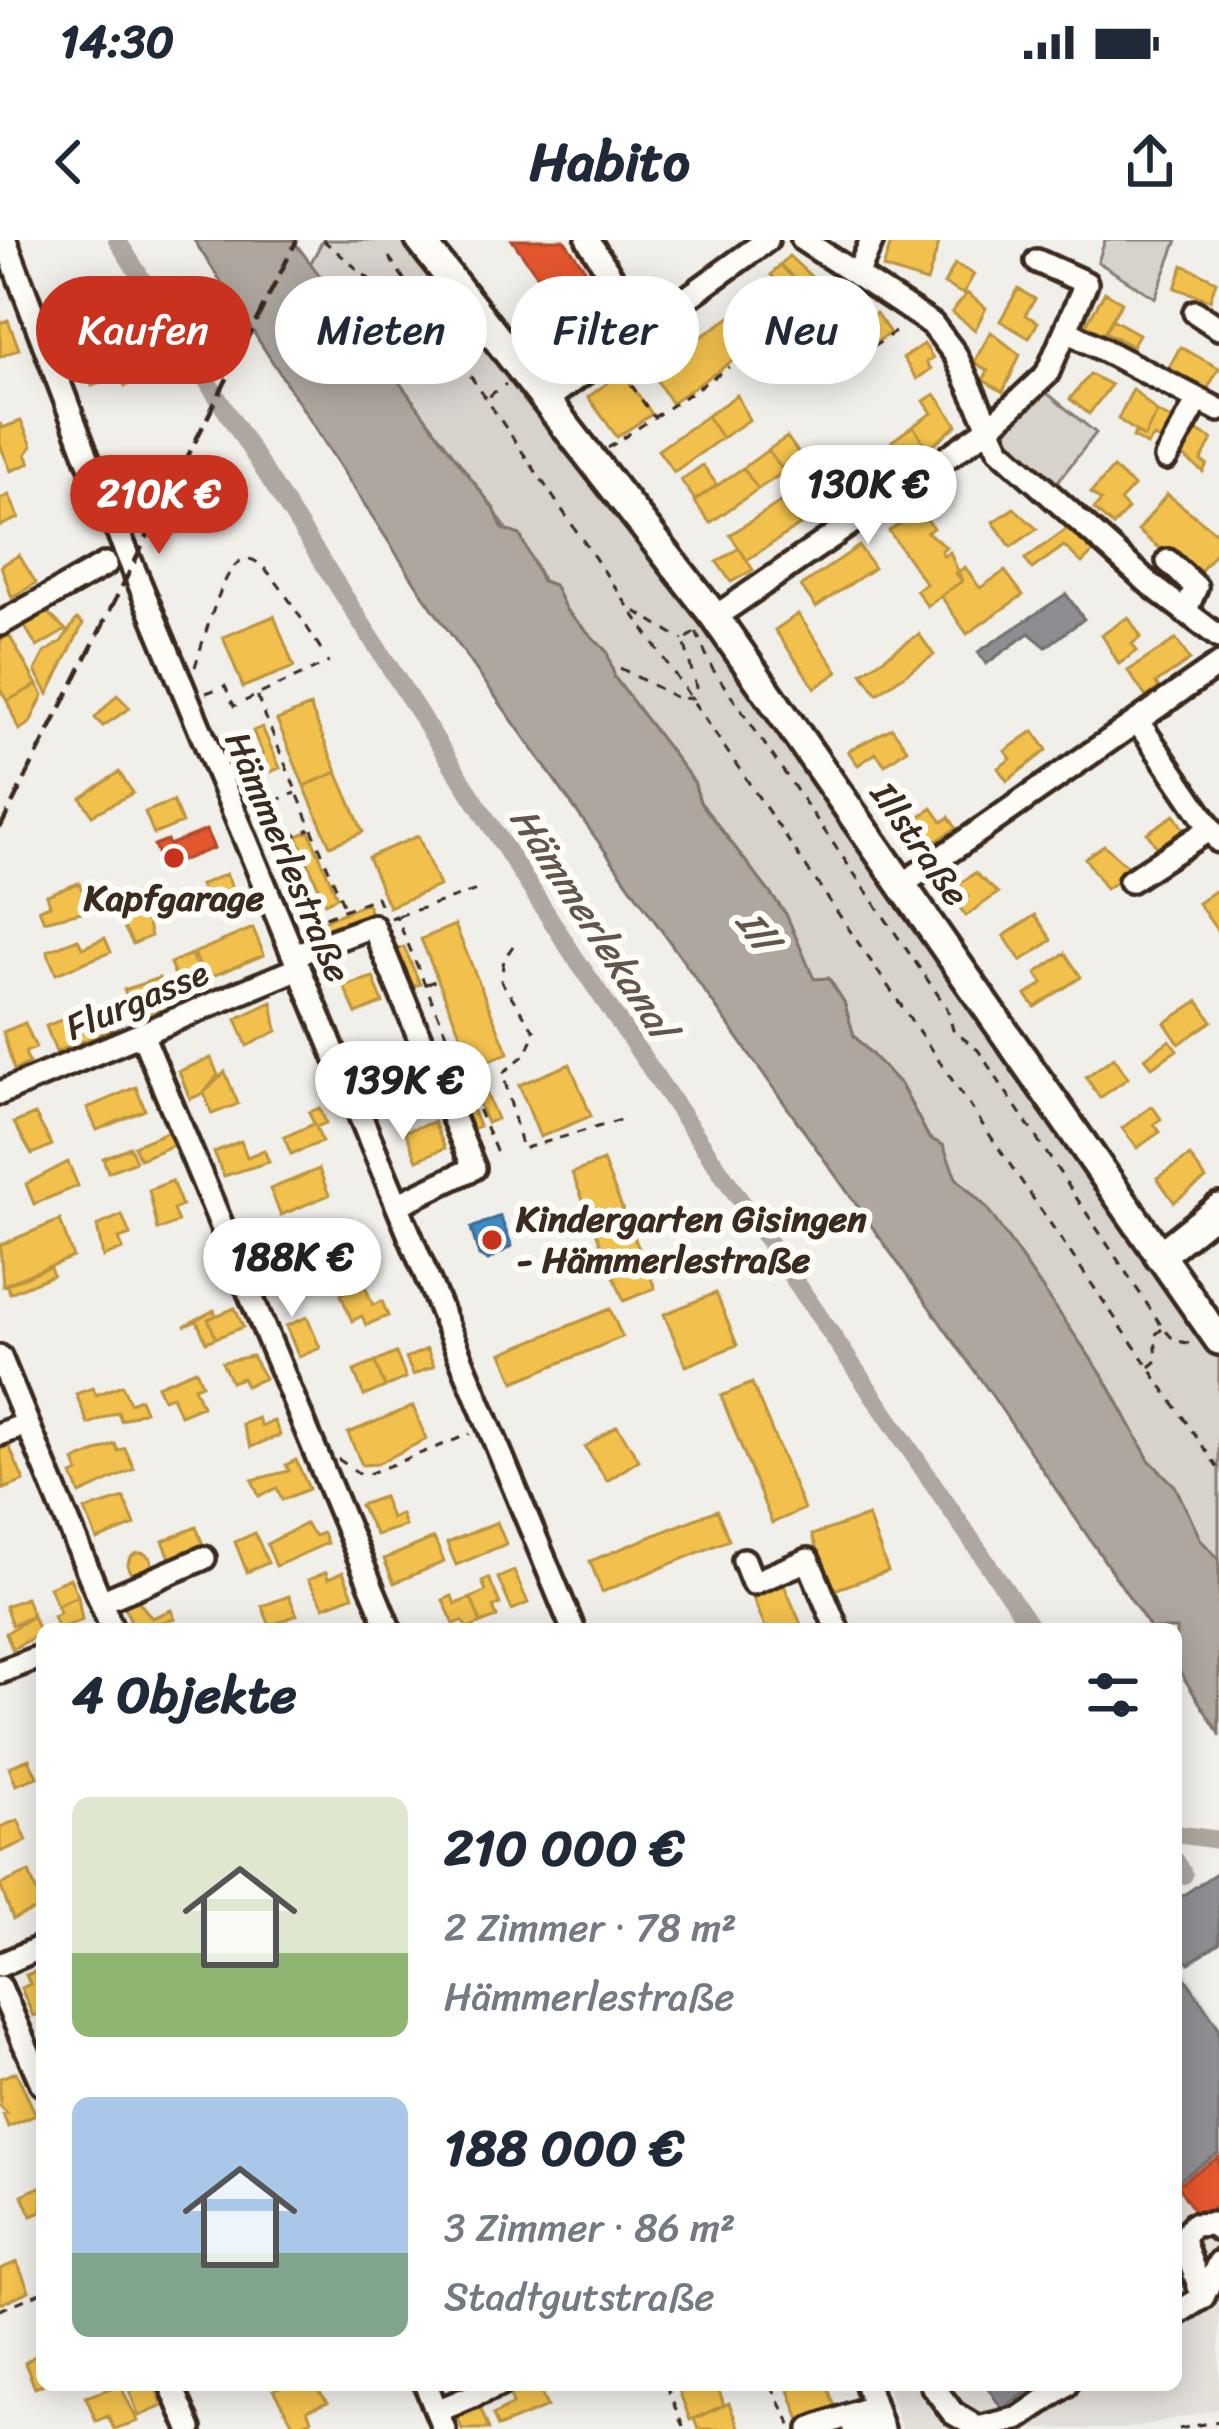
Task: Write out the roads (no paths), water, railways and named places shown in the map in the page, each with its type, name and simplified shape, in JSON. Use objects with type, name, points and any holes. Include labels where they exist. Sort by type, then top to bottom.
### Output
[{"type":"main road","name":"Illstraße","points":[[420,240],[549,398],[706,624],[903,884],[1159,1256],[1210,1343]]},
{"type":"main road","points":[[1159,1256],[1219,1208]]},
{"type":"street","name":"Hämmerlestraße","points":[[5,240],[39,340],[570,1623]]},
{"type":"street","points":[[588,240],[607,276]]},
{"type":"street","points":[[699,289],[767,240]]},
{"type":"street","points":[[803,240],[932,324],[946,340],[999,449],[1068,514],[1219,637]]},
{"type":"street","points":[[856,275],[872,240]]},
{"type":"street","points":[[706,624],[987,430],[1047,374],[1069,332],[1086,283],[1036,261]]},
{"type":"street","points":[[1196,312],[1219,328]]},
{"type":"street","points":[[1069,332],[1209,405],[1166,458]]},
{"type":"street","points":[[549,398],[568,384]]},
{"type":"street","points":[[1168,561],[1196,587],[1186,611]]},
{"type":"street","points":[[0,624],[106,564]]},
{"type":"street","points":[[903,884],[1219,664]]},
{"type":"street","points":[[1130,881],[1215,835],[1138,722]]},
{"type":"street","name":"Flurgasse","points":[[0,1094],[374,926],[474,1168],[397,1205]]},
{"type":"street","points":[[142,1034],[387,1623]]},
{"type":"street","points":[[0,1357],[109,1623]]},
{"type":"street","points":[[0,1434],[27,1424]]},
{"type":"street","points":[[101,1602],[204,1558]]},
{"type":"street","points":[[744,1560],[753,1583],[808,1560],[834,1623]]},
{"type":"street","points":[[0,1672],[36,1658]]},
{"type":"street","points":[[0,1965],[36,1950]]},
{"type":"street","points":[[0,1987],[36,2070]]},
{"type":"street","points":[[1202,2297],[1182,2238],[1193,2224],[1213,2224],[1219,2230]]},
{"type":"street","points":[[1182,2310],[1202,2297],[1219,2262]]},
{"type":"street","points":[[174,2391],[190,2429]]},
{"type":"street","points":[[429,2391],[441,2420],[489,2391]]},
{"type":"street","points":[[936,2391],[952,2413],[978,2428],[1019,2418],[1057,2391]]},
{"type":"street","points":[[811,2429],[875,2410]]},
{"type":"street","points":[[854,2429],[875,2410]]},
{"type":"water","points":[[194,240],[293,240],[320,276],[275,276],[275,366],[251,328],[251,276],[217,276]]},
{"type":"water","name":"Ill","points":[[287,384],[401,384],[494,509],[503,529],[520,535],[542,581],[554,585],[566,610],[607,652],[615,678],[694,782],[700,802],[786,914],[814,979],[828,978],[844,1002],[854,1036],[901,1085],[929,1138],[943,1145],[956,1178],[986,1207],[1105,1379],[1149,1460],[1175,1486],[1201,1540],[1219,1559],[1219,1733],[1182,1675],[1182,1623],[1147,1623],[991,1394],[423,595]]},
{"type":"waterway","name":"Hämmerlekanal","points":[[117,240],[574,956],[1028,1623]]},
{"type":"waterway","name":"Hämmerlekanal","points":[[1182,1835],[1219,1840]]},
{"type":"waterway","points":[[1182,1872],[1184,1875]]},
{"type":"railway","points":[[0,828],[297,240]]},
{"type":"place","name":"Kapfgarage","points":[[174,858]]},
{"type":"place","name":"Kindergarten Gisingen - Hämmerlestraße","points":[[492,1240]]}]
